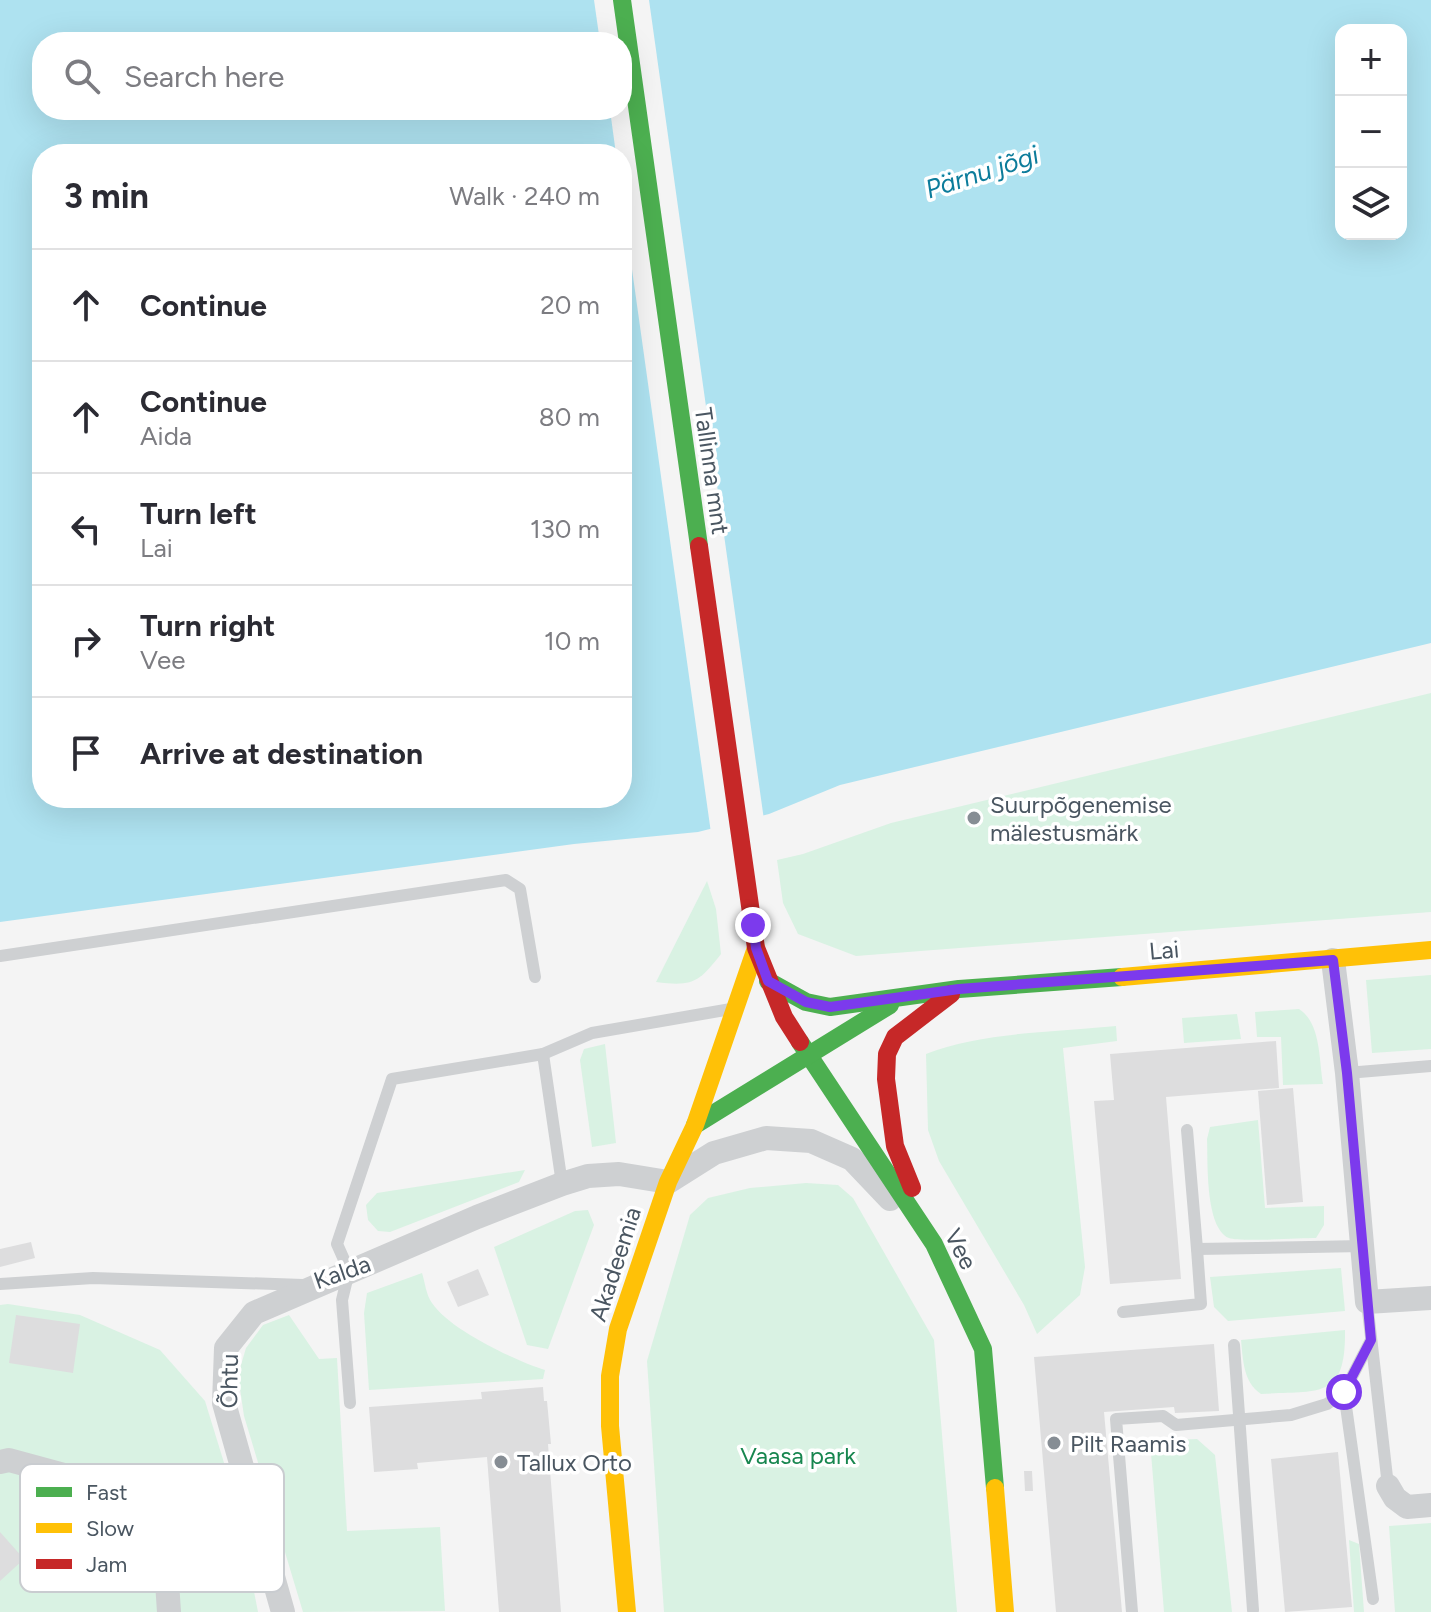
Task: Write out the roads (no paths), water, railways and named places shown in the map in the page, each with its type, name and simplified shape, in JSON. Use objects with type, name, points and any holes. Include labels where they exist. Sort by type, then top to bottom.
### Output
[{"type":"main road","name":"Tallinna mnt","points":[[622,0],[626,32]]},
{"type":"main road","name":"Tallinna mnt","points":[[632,71],[756,948]]},
{"type":"main road","name":"Vee","points":[[756,948],[784,1017],[934,1244],[983,1349],[1005,1612]]},
{"type":"main road","name":"Akadeemia","points":[[627,1612],[610,1426],[610,1376],[618,1329],[668,1182],[695,1125],[756,948]]},
{"type":"main road","name":"Lai","points":[[768,981],[806,1002],[830,1007],[959,989],[1431,950]]},
{"type":"main road","points":[[934,1244],[895,1146],[886,1079],[887,1054],[895,1037],[959,989]]},
{"type":"main road","name":"Lai","points":[[695,1125],[901,998]]},
{"type":"street","points":[[1333,960],[1347,1073],[1367,1302],[1431,1298]]},
{"type":"street","points":[[668,1182],[714,1153],[727,1149],[766,1138],[811,1141],[852,1159],[934,1244]]},
{"type":"street","name":"Kalda","points":[[315,1285],[588,1176],[619,1174],[668,1182]]},
{"type":"street","name":"Õhtu","points":[[241,1464],[224,1403],[226,1348],[254,1313],[315,1285]]},
{"type":"street","points":[[0,1462],[9,1460],[24,1464]]},
{"type":"street","points":[[1388,1486],[1395,1498],[1419,1506]]},
{"type":"street","points":[[168,1592],[169,1612]]},
{"type":"street","name":"Õhtu","points":[[277,1592],[283,1612]]},
{"type":"lane","points":[[0,956],[506,880],[520,889],[535,977]]},
{"type":"lane","points":[[350,1403],[342,1300],[349,1271],[337,1244],[392,1079],[543,1054],[592,1033],[734,1009]]},
{"type":"lane","points":[[543,1054],[562,1184]]},
{"type":"lane","points":[[1347,1073],[1431,1066]]},
{"type":"lane","points":[[1123,1312],[1201,1304],[1187,1130]]},
{"type":"lane","points":[[1197,1249],[1363,1246]]},
{"type":"lane","name":"Kalda","points":[[0,1284],[93,1278],[315,1285]]},
{"type":"lane","points":[[1367,1302],[1388,1486]]},
{"type":"lane","points":[[1132,1612],[1116,1419],[1163,1416],[1176,1425],[1291,1415],[1327,1404],[1344,1392],[1371,1340]]},
{"type":"lane","points":[[1234,1345],[1253,1610]]},
{"type":"lane","points":[[1344,1392],[1373,1599]]},
{"type":"water","name":"Pärnu jõgi","points":[[0,0],[1431,0],[1431,643],[840,785],[769,814],[698,832],[574,844],[0,922]]},
{"type":"place","name":"Suurpõgenemise mälestusmärk","points":[[974,818]]},
{"type":"place","name":"Pilt Raamis","points":[[1054,1443]]},
{"type":"place","name":"Tallux Orto","points":[[501,1462]]},
{"type":"park label","name":"Vaasa park","points":[[798,1455]]}]
